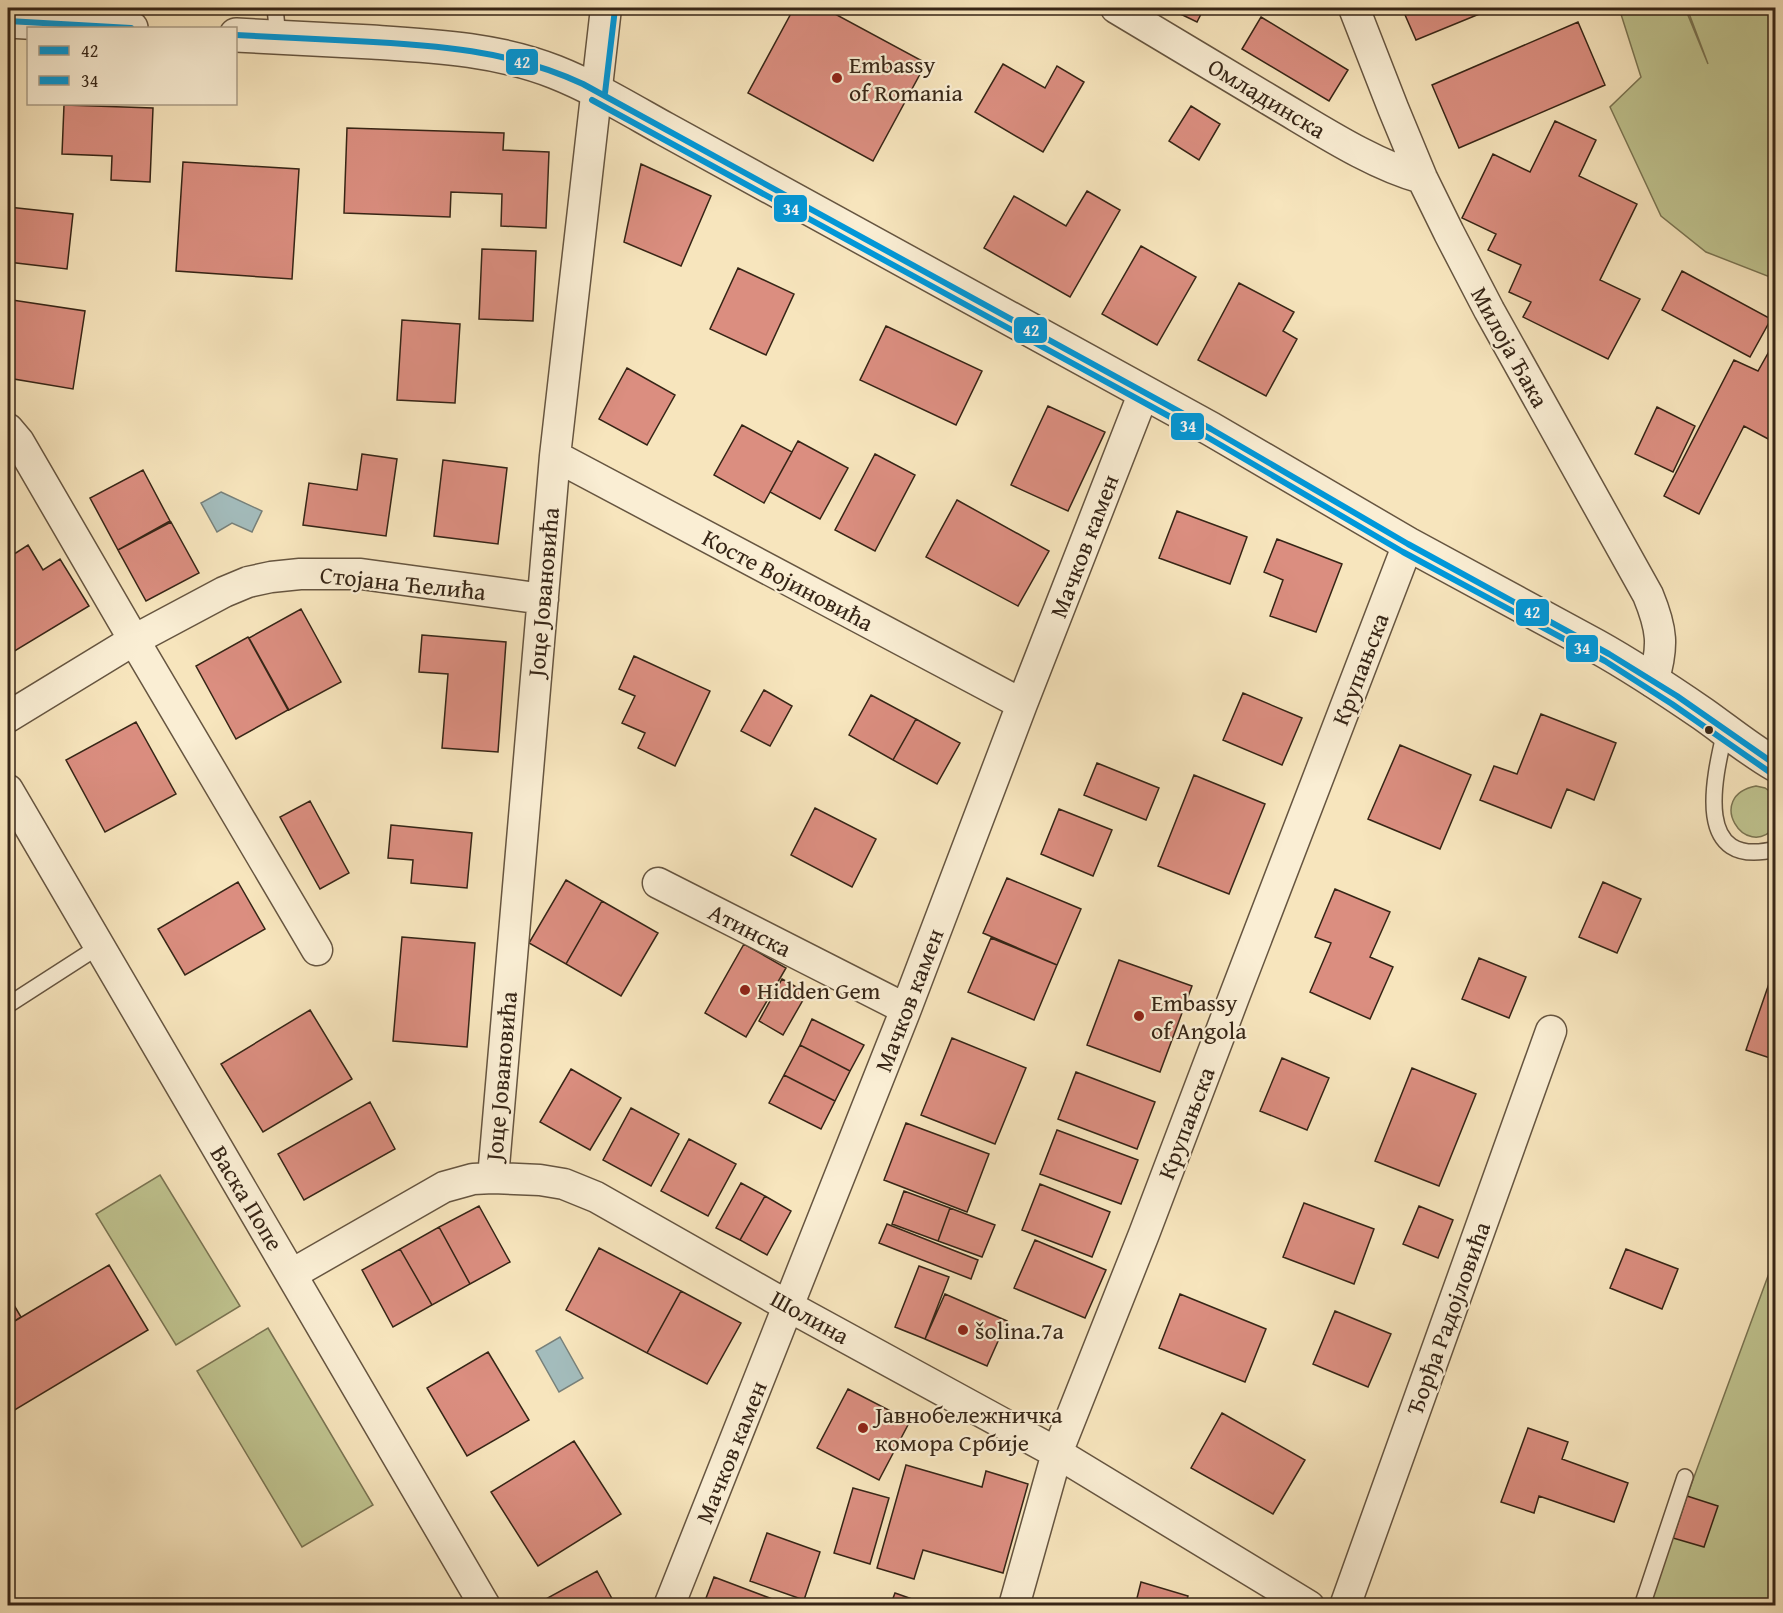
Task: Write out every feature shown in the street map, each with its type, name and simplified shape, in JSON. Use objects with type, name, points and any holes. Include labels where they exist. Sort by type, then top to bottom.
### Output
[{"type":"street","name":"Јоце Јовановића","points":[[493,1178],[555,456],[606,8]]},
{"type":"street","name":"Омладинска","points":[[1116,8],[1318,129],[1363,153],[1422,178]]},
{"type":"street","name":"Милоја Ђака","points":[[1354,8],[1422,178],[1449,233],[1489,310],[1648,595],[1656,614],[1661,641],[1659,661],[1653,682]]},
{"type":"street","points":[[8,21],[113,27]]},
{"type":"street","points":[[237,34],[276,22],[473,51],[508,58],[555,72],[596,92],[1144,392],[1408,544],[1605,650],[1776,765]]},
{"type":"street","name":"Мачков камен","points":[[669,1605],[906,1009],[1144,392]]},
{"type":"street","points":[[8,429],[19,442],[317,950]]},
{"type":"street","name":"Косте Војиновића","points":[[555,456],[1022,704]]},
{"type":"street","name":"Крупањска","points":[[1014,1605],[1057,1453],[1144,1234],[1408,544]]},
{"type":"street","name":"Стојана Ћелића","points":[[8,717],[134,640],[224,592],[259,580],[300,574],[361,574],[543,599]]},
{"type":"street","name":"Васка Попе","points":[[8,790],[485,1605]]},
{"type":"street","name":"Атинска","points":[[658,883],[906,1009]]},
{"type":"street","name":"Ђорђа Радојловића","points":[[1346,1605],[1551,1030]]},
{"type":"street","name":"Шолина","points":[[292,1274],[444,1187],[473,1179],[493,1178],[540,1180],[564,1184],[596,1197],[788,1306],[1057,1453],[1309,1605]]},
{"type":"lane","points":[[1725,731],[1715,771],[1713,811],[1716,824],[1727,842],[1744,852],[1758,853],[1776,849]]},
{"type":"lane","points":[[8,1005],[98,946]]},
{"type":"lane","points":[[1642,1605],[1685,1477]]},
{"type":"green space","points":[[1619,8],[1685,8],[1708,64],[1687,8],[1775,8],[1775,279],[1706,252],[1661,216],[1610,107],[1641,77]]},
{"type":"green space","points":[[1756,786],[1765,788],[1776,796],[1775,827],[1763,836],[1752,837],[1742,832],[1731,813],[1733,802],[1741,792]]},
{"type":"green space","points":[[160,1175],[240,1306],[176,1345],[96,1214]]},
{"type":"green space","points":[[1775,1257],[1775,1605],[1648,1606],[1687,1496]]},
{"type":"green space","points":[[268,1328],[373,1505],[302,1547],[197,1371]]},
{"type":"water","points":[[221,492],[262,511],[252,532],[232,523],[217,532],[201,503]]},
{"type":"water","points":[[560,1337],[583,1378],[559,1392],[536,1351]]},
{"type":"building","name":"Embassy of Romania","points":[[794,8],[824,8],[926,63],[873,161],[748,93]]},
{"type":"building","points":[[1168,8],[1204,8],[1197,22]]},
{"type":"building","points":[[1402,8],[1494,8],[1416,40]]},
{"type":"building","points":[[1261,17],[1348,70],[1329,101],[1242,49]]},
{"type":"building","points":[[1578,22],[1605,85],[1459,148],[1432,85]]},
{"type":"building","points":[[1003,64],[1045,88],[1057,66],[1084,82],[1043,152],[975,112]]},
{"type":"building","points":[[64,105],[153,108],[150,182],[111,180],[112,156],[62,154]]},
{"type":"building","points":[[1191,106],[1220,124],[1199,160],[1169,141]]},
{"type":"building","points":[[1555,121],[1596,140],[1579,176],[1637,204],[1600,280],[1640,299],[1608,359],[1523,317],[1531,302],[1509,292],[1521,265],[1488,250],[1496,234],[1462,218],[1493,154],[1530,172]]},
{"type":"building","points":[[347,128],[504,133],[503,150],[549,152],[546,228],[501,226],[502,194],[451,192],[450,217],[344,213]]},
{"type":"building","points":[[183,162],[299,169],[292,279],[176,271]]},
{"type":"building","points":[[641,164],[711,196],[681,266],[624,242]]},
{"type":"building","points":[[1087,191],[1120,210],[1070,297],[984,248],[1014,196],[1066,226]]},
{"type":"building","points":[[8,207],[73,214],[67,269],[8,262]]},
{"type":"building","points":[[1141,246],[1196,277],[1157,345],[1102,314]]},
{"type":"building","points":[[482,249],[536,251],[533,321],[479,319]]},
{"type":"building","points":[[738,268],[794,294],[766,355],[710,329]]},
{"type":"building","points":[[1682,271],[1771,319],[1750,357],[1662,310]]},
{"type":"building","points":[[1239,283],[1294,312],[1283,331],[1297,339],[1266,396],[1198,360]]},
{"type":"building","points":[[12,300],[85,311],[73,389],[8,378],[8,329]]},
{"type":"building","points":[[402,320],[460,324],[455,403],[397,400]]},
{"type":"building","points":[[886,326],[982,371],[956,425],[860,380]]},
{"type":"building","points":[[1776,339],[1776,436],[1772,441],[1744,426],[1699,514],[1664,496],[1734,360],[1758,371]]},
{"type":"building","points":[[627,368],[675,395],[647,445],[599,419]]},
{"type":"building","points":[[1048,406],[1105,432],[1068,511],[1011,485]]},
{"type":"building","points":[[1657,407],[1695,426],[1673,472],[1635,454]]},
{"type":"building","points":[[742,425],[792,452],[764,503],[714,475]]},
{"type":"building","points":[[798,441],[848,468],[820,519],[770,492]]},
{"type":"building","points":[[362,454],[397,459],[386,536],[303,525],[309,483],[357,490]]},
{"type":"building","points":[[875,454],[915,475],[875,551],[835,530]]},
{"type":"building","points":[[443,460],[507,468],[498,544],[434,536]]},
{"type":"building","points":[[143,470],[170,521],[118,550],[90,498]]},
{"type":"building","points":[[957,500],[1049,551],[1018,606],[926,557]]},
{"type":"building","points":[[1177,511],[1247,537],[1230,584],[1159,558]]},
{"type":"building","points":[[171,522],[199,573],[146,601],[118,550]]},
{"type":"building","points":[[1277,539],[1342,564],[1316,632],[1270,616],[1283,580],[1264,572]]},
{"type":"building","points":[[28,545],[43,570],[60,559],[89,606],[8,655],[8,558]]},
{"type":"building","points":[[301,609],[341,682],[289,710],[249,638]]},
{"type":"building","points":[[422,635],[506,642],[498,752],[442,748],[448,674],[419,672]]},
{"type":"building","points":[[248,637],[288,710],[236,739],[196,666]]},
{"type":"building","points":[[634,656],[710,691],[675,766],[638,748],[645,733],[622,723],[635,696],[619,689]]},
{"type":"building","points":[[764,690],[792,706],[770,746],[741,731]]},
{"type":"building","points":[[1243,693],[1302,718],[1282,765],[1223,740]]},
{"type":"building","points":[[871,695],[916,719],[893,760],[849,735]]},
{"type":"building","points":[[1541,714],[1616,743],[1594,800],[1567,789],[1551,828],[1480,800],[1494,766],[1517,774]]},
{"type":"building","points":[[916,719],[960,743],[937,784],[893,760]]},
{"type":"building","points":[[136,722],[176,794],[105,832],[66,760]]},
{"type":"building","points":[[1400,745],[1471,775],[1440,849],[1368,819]]},
{"type":"building","points":[[1097,763],[1159,788],[1146,820],[1084,795]]},
{"type":"building","points":[[1194,775],[1265,804],[1229,894],[1158,866]]},
{"type":"building","points":[[310,801],[349,873],[320,889],[280,817]]},
{"type":"building","points":[[815,808],[876,839],[852,887],[791,855]]},
{"type":"building","points":[[1059,809],[1112,830],[1093,876],[1041,854]]},
{"type":"building","points":[[391,825],[472,833],[467,888],[411,883],[413,860],[388,858]]},
{"type":"building","points":[[1007,878],[1081,909],[1057,965],[983,933]]},
{"type":"building","points":[[566,880],[602,901],[566,964],[529,943]]},
{"type":"building","points":[[238,882],[265,929],[185,975],[158,929]]},
{"type":"building","points":[[1603,882],[1641,899],[1617,953],[1579,937]]},
{"type":"building","points":[[1335,889],[1390,912],[1370,957],[1393,967],[1370,1019],[1310,992],[1331,943],[1315,937]]},
{"type":"building","points":[[602,901],[658,933],[621,996],[566,964]]},
{"type":"building","points":[[402,937],[475,943],[467,1047],[393,1041]]},
{"type":"building","points":[[991,938],[1057,965],[1034,1020],[968,992]]},
{"type":"building","name":"Hidden Gem","points":[[744,944],[786,968],[746,1037],[705,1013]]},
{"type":"building","points":[[1479,958],[1526,977],[1509,1018],[1462,999]]},
{"type":"building","name":"Embassy of Angola","points":[[1119,960],[1192,986],[1160,1072],[1087,1045]]},
{"type":"building","points":[[1772,975],[1776,976],[1776,1060],[1746,1050]]},
{"type":"building","points":[[782,979],[807,993],[783,1035],[759,1021]]},
{"type":"building","points":[[310,1010],[352,1079],[263,1132],[221,1064]]},
{"type":"building","points":[[812,1019],[864,1045],[850,1071],[800,1045]]},
{"type":"building","points":[[952,1038],[1026,1068],[995,1144],[921,1115]]},
{"type":"building","points":[[800,1045],[850,1071],[835,1101],[784,1075]]},
{"type":"building","points":[[1282,1058],[1329,1078],[1307,1130],[1260,1111]]},
{"type":"building","points":[[1412,1068],[1476,1094],[1439,1186],[1375,1161]]},
{"type":"building","points":[[571,1069],[621,1098],[590,1150],[540,1122]]},
{"type":"building","points":[[1076,1072],[1155,1102],[1137,1149],[1058,1119]]},
{"type":"building","points":[[784,1075],[835,1101],[821,1129],[769,1103]]},
{"type":"building","points":[[370,1102],[395,1149],[304,1200],[278,1154]]},
{"type":"building","points":[[631,1108],[679,1134],[651,1186],[603,1160]]},
{"type":"building","points":[[906,1123],[989,1154],[967,1212],[884,1180]]},
{"type":"building","points":[[1057,1130],[1138,1160],[1121,1204],[1040,1174]]},
{"type":"building","points":[[689,1139],[736,1164],[708,1216],[661,1191]]},
{"type":"building","points":[[741,1183],[765,1196],[740,1240],[716,1228]]},
{"type":"building","points":[[1040,1184],[1110,1212],[1092,1257],[1022,1230]]},
{"type":"building","points":[[904,1191],[950,1208],[938,1241],[892,1224]]},
{"type":"building","points":[[765,1196],[791,1211],[767,1255],[740,1240]]},
{"type":"building","points":[[1304,1203],[1374,1229],[1354,1284],[1283,1257]]},
{"type":"building","points":[[479,1206],[510,1262],[470,1284],[439,1227]]},
{"type":"building","points":[[1419,1206],[1453,1220],[1438,1258],[1403,1244]]},
{"type":"building","points":[[950,1208],[995,1225],[982,1257],[938,1241]]},
{"type":"building","points":[[887,1224],[978,1260],[971,1279],[879,1243]]},
{"type":"building","points":[[439,1227],[470,1284],[432,1305],[400,1249]]},
{"type":"building","points":[[1035,1240],[1106,1270],[1085,1318],[1014,1288]]},
{"type":"building","points":[[599,1248],[681,1291],[647,1353],[566,1310]]},
{"type":"building","points":[[400,1249],[432,1305],[393,1327],[362,1270]]},
{"type":"building","points":[[1626,1249],[1678,1269],[1662,1309],[1610,1288]]},
{"type":"building","points":[[109,1265],[148,1330],[8,1414],[8,1325]]},
{"type":"building","points":[[919,1266],[949,1277],[925,1339],[895,1327]]},
{"type":"building","points":[[681,1291],[741,1323],[707,1384],[647,1353]]},
{"type":"building","points":[[945,1294],[1007,1321],[987,1366],[925,1339]]},
{"type":"building","points":[[1180,1294],[1266,1329],[1245,1382],[1159,1348]]},
{"type":"building","points":[[8,1295],[21,1317],[8,1325]]},
{"type":"building","points":[[1335,1311],[1391,1334],[1368,1387],[1313,1364]]},
{"type":"building","points":[[488,1352],[529,1420],[467,1456],[427,1388]]},
{"type":"building","points":[[848,1389],[910,1421],[879,1480],[817,1448]]},
{"type":"building","points":[[1222,1413],[1305,1460],[1273,1514],[1191,1468]]},
{"type":"building","points":[[1528,1428],[1568,1442],[1562,1459],[1628,1483],[1614,1522],[1539,1496],[1534,1513],[1501,1502]]},
{"type":"building","points":[[574,1441],[621,1514],[538,1566],[491,1492]]},
{"type":"building","points":[[906,1465],[982,1487],[986,1471],[1028,1484],[1003,1573],[923,1550],[914,1579],[877,1568]]},
{"type":"building","points":[[853,1488],[889,1498],[870,1564],[834,1553]]},
{"type":"building","points":[[1687,1496],[1718,1506],[1704,1547],[1673,1538]]},
{"type":"building","points":[[767,1533],[820,1552],[804,1600],[750,1581]]},
{"type":"building","points":[[597,1571],[616,1606],[544,1606],[542,1601]]},
{"type":"building","points":[[714,1577],[791,1606],[703,1606]]},
{"type":"building","points":[[1141,1582],[1188,1596],[1185,1606],[1135,1606]]},
{"type":"building","points":[[895,1593],[932,1606],[890,1606]]},
{"type":"transit line","name":"34","points":[[605,93],[615,9]]},
{"type":"transit line","name":"42","points":[[8,21],[113,27]]},
{"type":"transit line","name":"42","points":[[237,35],[385,43],[472,51],[528,64],[583,84],[1211,429],[1408,544],[1609,654],[1677,696],[1776,765]]},
{"type":"transit line","name":"34","points":[[592,100],[1207,437],[1403,552],[1605,661],[1672,704],[1771,773]]},
{"type":"place","name":"Embassy of Romania","points":[[837,78]]},
{"type":"place","name":"Hidden Gem","points":[[745,990]]},
{"type":"place","name":"Embassy of Angola","points":[[1139,1016]]},
{"type":"place","name":"šolina.7a","points":[[963,1330]]},
{"type":"place","name":"Јавнобележничка комора Србије","points":[[863,1428]]}]
